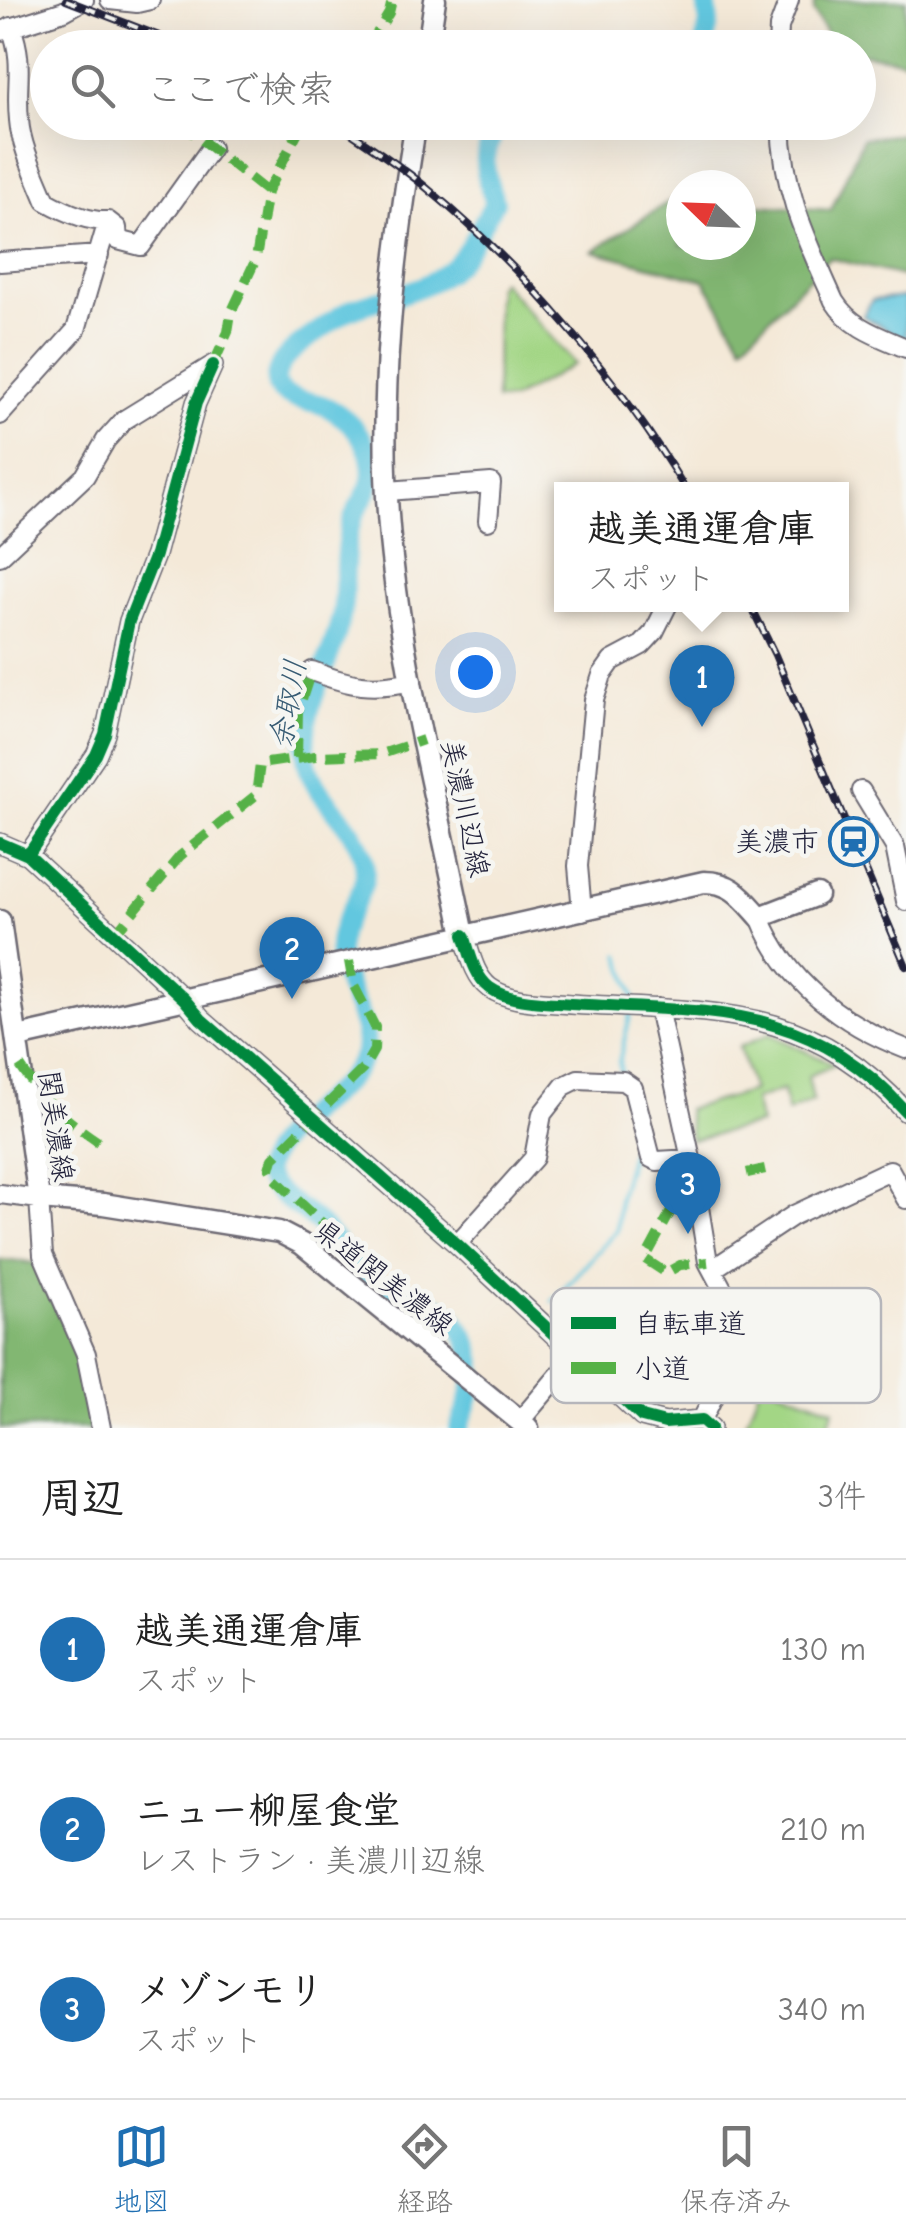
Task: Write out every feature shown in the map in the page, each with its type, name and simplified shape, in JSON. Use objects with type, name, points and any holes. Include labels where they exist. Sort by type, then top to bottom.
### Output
[{"type":"main road","points":[[431,30],[436,0]]},
{"type":"main road","name":"美濃川辺線","points":[[413,140],[390,319],[385,401],[388,492],[402,632],[464,934]]},
{"type":"main road","points":[[0,921],[9,1040],[704,882],[721,882],[734,889],[760,917],[816,895]]},
{"type":"main road","name":"関美濃線","points":[[9,1040],[39,1199],[124,1209]]},
{"type":"main road","name":"県道関美濃線","points":[[124,1209],[249,1226],[302,1244],[524,1425]]},
{"type":"street","points":[[84,0],[64,11],[6,29],[22,67],[19,120],[46,201],[64,211],[108,221],[117,228],[118,240],[141,246],[210,148]]},
{"type":"street","points":[[110,0],[150,0]]},
{"type":"street","points":[[779,30],[789,0]]},
{"type":"street","points":[[782,140],[791,203],[834,301],[857,326],[906,348]]},
{"type":"street","points":[[0,415],[76,330],[108,221]]},
{"type":"street","points":[[0,262],[98,255]]},
{"type":"street","points":[[0,556],[84,476],[106,440],[124,420],[213,365],[196,403],[155,555],[129,621],[105,734],[96,755],[28,855]]},
{"type":"street","points":[[388,492],[492,483],[488,520]]},
{"type":"street","points":[[582,910],[578,866],[598,688],[612,661],[642,646],[664,612]]},
{"type":"street","points":[[321,674],[357,686],[380,688],[412,681]]},
{"type":"street","points":[[862,792],[895,847],[906,901]]},
{"type":"street","points":[[0,843],[28,855],[201,1019],[551,1330]]},
{"type":"street","points":[[760,917],[787,967],[825,1004],[880,1039],[906,1049]]},
{"type":"street","points":[[464,934],[480,978],[496,992],[550,1002],[724,1012],[769,1022],[802,1033],[855,1064],[906,1112]]},
{"type":"street","points":[[641,1007],[691,1159],[708,1262],[717,1266],[725,1288]]},
{"type":"street","points":[[457,1244],[534,1158],[542,1114],[564,1086],[578,1079],[619,1080],[634,1088],[651,1158],[691,1159]]},
{"type":"street","points":[[717,1266],[794,1215],[890,1170],[906,1199]]},
{"type":"street","points":[[0,1194],[39,1199],[43,1255],[86,1354],[102,1428]]},
{"type":"street","points":[[524,1425],[551,1389]]},
{"type":"street","points":[[628,1403],[642,1417],[707,1424]]},
{"type":"green space","points":[[815,0],[906,0],[906,61],[876,56],[876,30],[824,30],[813,11]]},
{"type":"green space","points":[[906,134],[906,277],[829,258],[743,345],[704,280],[593,251],[666,204],[666,260],[756,260],[756,205],[831,210],[862,140],[876,140],[876,137]]},
{"type":"green space","points":[[501,281],[575,364],[511,400],[496,400],[497,287]]},
{"type":"green space","points":[[769,1034],[835,1065],[808,1076],[813,1101],[787,1112],[783,1090],[754,1100],[760,1124],[691,1140],[687,1109],[753,1091],[739,1047]]},
{"type":"green space","points":[[0,1260],[36,1263],[78,1357],[95,1428],[0,1428]]},
{"type":"green space","points":[[753,1403],[818,1403],[834,1409],[827,1428],[744,1428]]},
{"type":"water","points":[[906,297],[906,340],[863,316],[872,300]]},
{"type":"waterway","name":"余取川","points":[[706,0],[708,30]]},
{"type":"waterway","name":"余取川","points":[[459,1428],[474,1369],[469,1345],[455,1321],[437,1306],[397,1296],[376,1284],[264,1173],[282,1139],[356,1069],[366,1041],[343,973],[339,945],[346,919],[362,887],[364,862],[353,834],[314,781],[305,736],[342,611],[349,532],[370,485],[372,468],[361,437],[346,420],[327,407],[291,397],[278,386],[276,378],[290,353],[340,315],[431,282],[460,259],[495,202],[485,162],[491,140]]},
{"type":"waterway","points":[[620,955],[633,1003]]},
{"type":"waterway","points":[[622,1076],[619,1062],[631,1012]]},
{"type":"waterway","points":[[565,1288],[617,1230],[619,1197],[634,1142],[624,1090]]},
{"type":"railway","points":[[66,0],[144,30]]},
{"type":"railway","points":[[361,140],[464,220],[535,291],[601,368],[681,482]]},
{"type":"railway","points":[[754,612],[906,966]]},
{"type":"marked path","points":[[379,30],[392,0]]},
{"type":"marked path","points":[[202,140],[267,192]]},
{"type":"marked path","points":[[213,365],[256,259],[267,192],[294,140]]},
{"type":"marked path","points":[[297,758],[298,711],[311,671]]},
{"type":"marked path","points":[[113,936],[180,856],[256,795],[260,764],[315,756],[382,754],[423,740]]},
{"type":"marked path","points":[[334,1234],[275,1179],[270,1169],[273,1158],[363,1069],[374,1050],[375,1027],[353,984],[349,961]]},
{"type":"marked path","points":[[20,1066],[59,1111],[106,1147]]},
{"type":"marked path","points":[[747,1173],[765,1169]]},
{"type":"marked path","points":[[696,1189],[675,1204],[645,1259],[666,1273],[680,1265],[708,1262]]},
{"type":"cycle path","points":[[28,855],[96,755],[105,734],[129,621],[155,555],[196,403],[213,365]]},
{"type":"cycle path","points":[[0,843],[28,855],[201,1019],[551,1332]]},
{"type":"cycle path","points":[[464,935],[480,977],[499,993],[540,1002],[667,1009],[752,1019],[831,1049],[868,1076],[906,1112]]},
{"type":"cycle path","points":[[627,1403],[642,1417],[665,1423],[702,1420],[711,1428]]},
{"type":"place","name":"越美通運倉庫","points":[[702,727]]},
{"type":"place","name":"美濃市","points":[[854,841]]},
{"type":"place","name":"ニュー柳屋食堂","points":[[292,999]]},
{"type":"place","name":"メゾンモリ","points":[[688,1234]]}]
